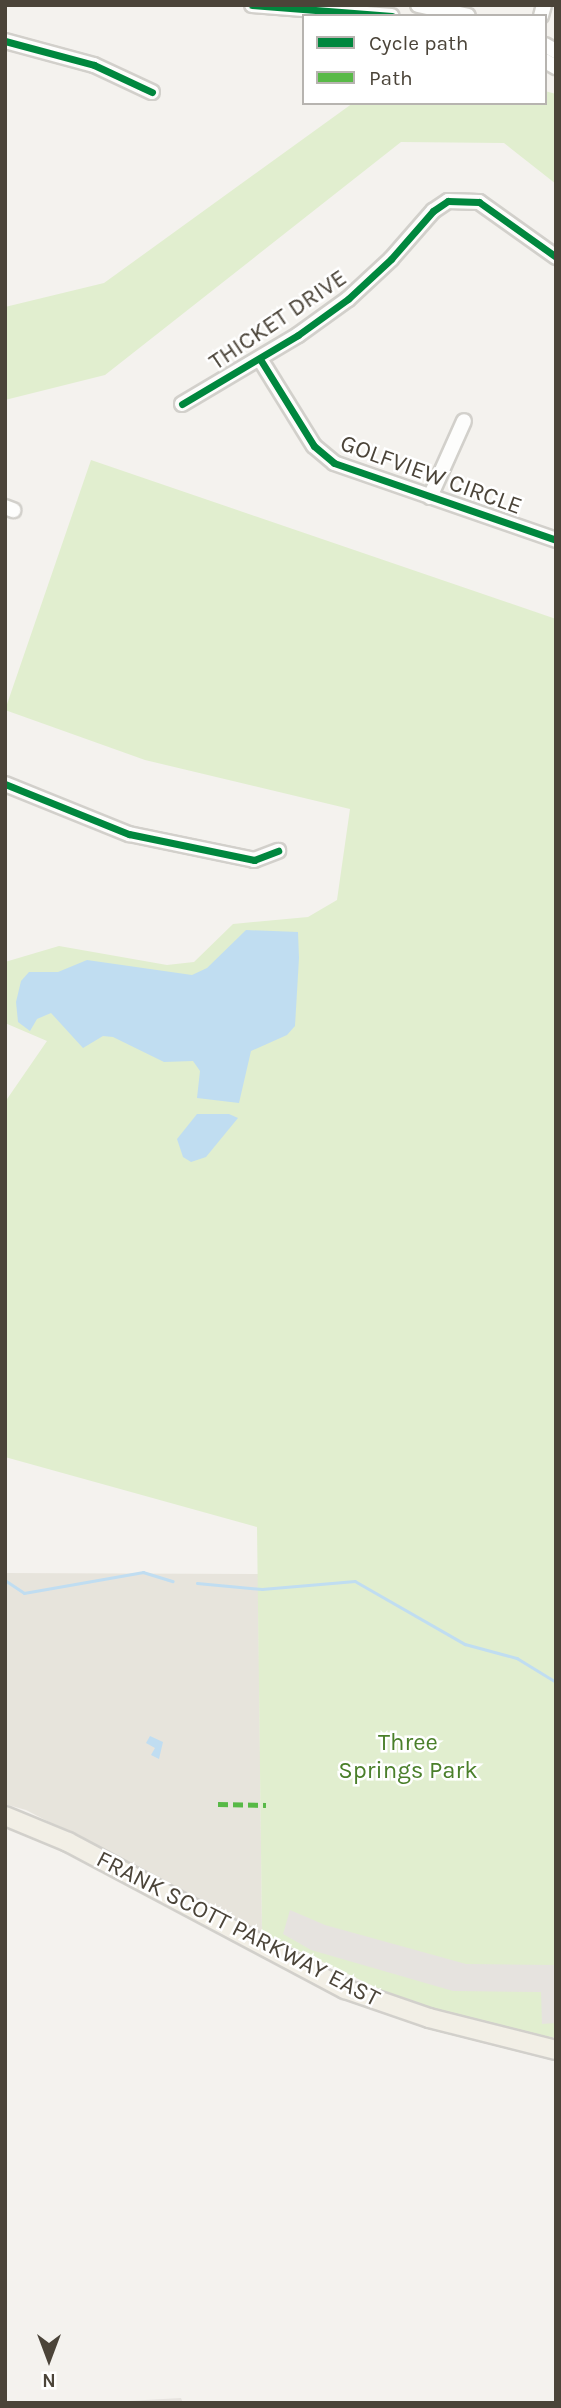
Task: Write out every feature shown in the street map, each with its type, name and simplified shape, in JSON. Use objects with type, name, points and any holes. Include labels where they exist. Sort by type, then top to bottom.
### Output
[{"type":"main road","name":"FRANK SCOTT PARKWAY EAST","points":[[5,1816],[68,1842],[345,1989],[419,2015],[556,2050]]},
{"type":"street","points":[[252,5],[367,14]]},
{"type":"street","points":[[418,5],[459,14]]},
{"type":"street","points":[[5,41],[94,65],[152,92]]},
{"type":"street","name":"THICKET DRIVE","points":[[182,404],[260,359],[348,299],[391,259],[433,211],[449,201],[479,202],[556,257]]},
{"type":"street","name":"GOLFVIEW CIRCLE","points":[[260,359],[323,456],[347,470],[556,540]]},
{"type":"street","points":[[430,497],[464,421]]},
{"type":"street","points":[[5,784],[129,834],[254,860],[278,851]]},
{"type":"shaded area","points":[[5,1573],[258,1574],[262,1933],[26,1810],[5,1804]]},
{"type":"shaded area","points":[[290,1910],[325,1925],[466,1964],[556,1965],[556,2023],[542,2024],[541,1992],[453,1991],[311,1950],[283,1934]]},
{"type":"shaded area","points":[[181,2398],[183,2403],[106,2403],[110,2402]]},
{"type":"green space","points":[[547,92],[556,94],[556,184],[504,143],[401,142],[105,375],[5,400],[5,307],[104,283],[350,105],[547,105]]},
{"type":"green space","name":"Three Springs Park","points":[[91,460],[556,619],[556,2038],[461,2018],[398,1998],[262,1933],[257,1527],[5,1457],[5,1102],[47,1041],[5,1023],[5,962],[59,946],[167,965],[194,962],[233,924],[308,917],[337,900],[350,809],[145,760],[5,710]]},
{"type":"water","points":[[246,930],[298,932],[299,958],[295,1026],[287,1035],[251,1051],[239,1103],[197,1098],[200,1071],[193,1061],[164,1062],[113,1037],[103,1036],[83,1048],[51,1013],[37,1019],[30,1031],[18,1022],[16,1002],[21,981],[29,972],[58,972],[87,960],[192,975],[207,968]]},
{"type":"water","points":[[197,1114],[229,1114],[238,1118],[206,1157],[191,1162],[183,1157],[177,1139]]},
{"type":"water","points":[[150,1736],[163,1742],[159,1759],[151,1755],[155,1748],[146,1743]]},
{"type":"waterway","points":[[5,1580],[24,1593],[143,1572],[173,1581]]},
{"type":"waterway","points":[[197,1583],[262,1589],[355,1581],[465,1644],[517,1658],[556,1682]]},
{"type":"marked path","points":[[218,1804],[266,1805]]},
{"type":"cycle path","points":[[252,5],[367,14]]},
{"type":"cycle path","points":[[5,41],[94,65],[152,92]]},
{"type":"cycle path","points":[[182,404],[298,335],[348,299],[391,259],[433,211],[448,201],[479,202],[556,257]]},
{"type":"cycle path","points":[[260,359],[314,446],[334,463],[556,540]]},
{"type":"cycle path","points":[[5,784],[129,834],[254,860],[278,851]]}]
